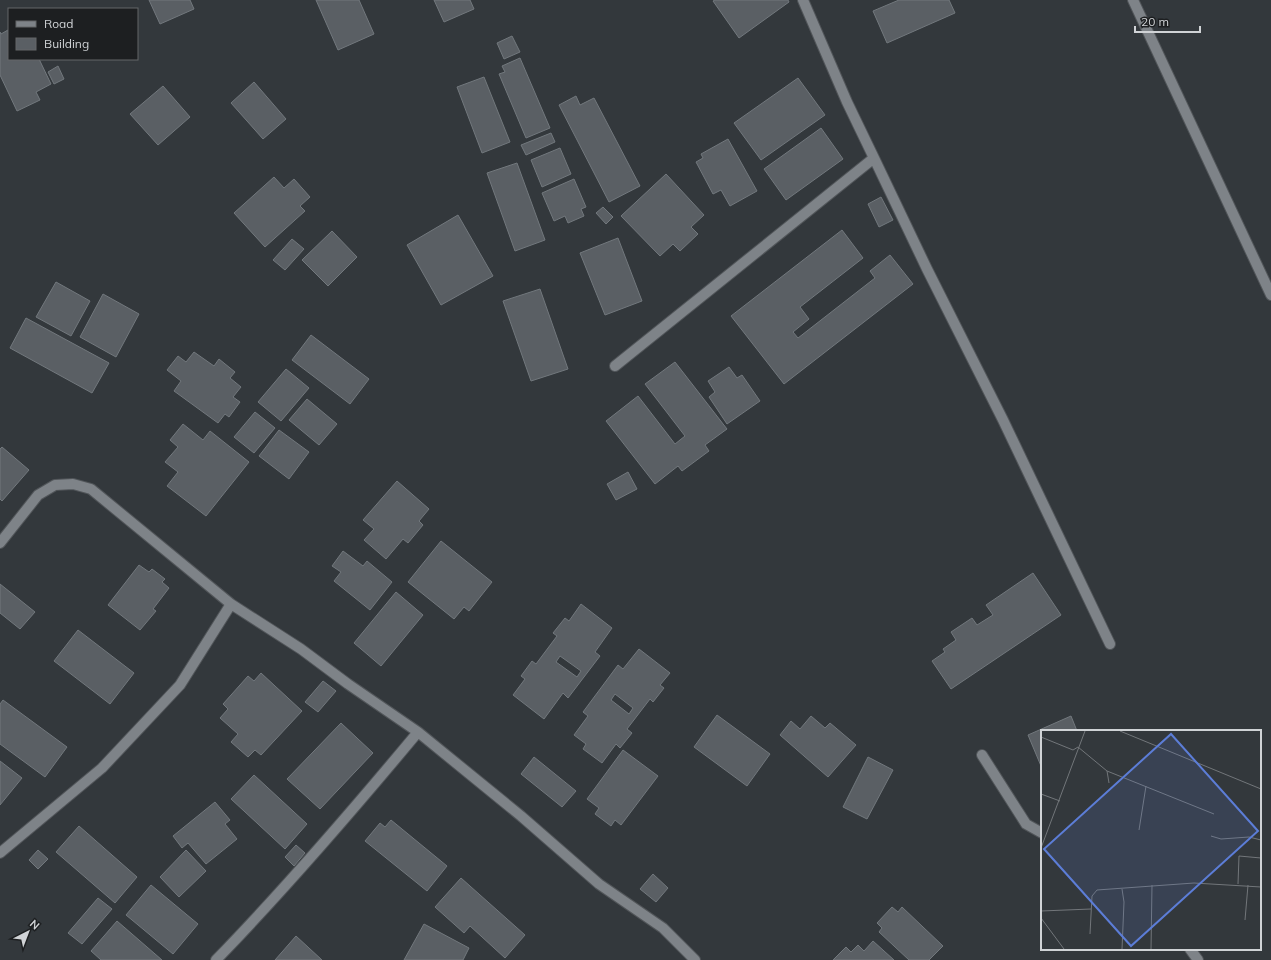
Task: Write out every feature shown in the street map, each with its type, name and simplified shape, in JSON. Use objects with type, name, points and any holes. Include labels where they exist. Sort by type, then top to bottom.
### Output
[{"type":"street","points":[[803,0],[847,102],[927,269],[1004,420],[1110,644]]},
{"type":"street","points":[[1134,0],[1271,295]]},
{"type":"street","points":[[615,366],[874,158]]},
{"type":"street","points":[[0,543],[38,495],[55,485],[73,484],[91,489],[231,604],[301,649],[348,684],[418,732],[521,816],[599,884],[663,928],[695,960]]},
{"type":"street","points":[[0,853],[102,768],[180,684],[231,604]]},
{"type":"street","points":[[216,960],[258,917],[418,732]]},
{"type":"street","points":[[982,755],[1026,824],[1041,832]]},
{"type":"street","points":[[1191,950],[1198,960]]},
{"type":"building","points":[[149,0],[190,0],[194,9],[160,24]]},
{"type":"building","points":[[316,0],[359,0],[374,34],[338,50]]},
{"type":"building","points":[[434,0],[470,0],[474,9],[444,22]]},
{"type":"building","points":[[788,0],[789,2],[739,38],[713,1]]},
{"type":"building","points":[[899,0],[949,0],[955,13],[887,43],[873,11]]},
{"type":"building","points":[[8,30],[8,60],[39,60],[51,84],[36,92],[40,100],[17,111],[0,75],[0,32],[1,34]]},
{"type":"building","points":[[512,36],[520,52],[504,59],[497,43]]},
{"type":"building","points":[[520,58],[550,128],[526,138],[499,74],[505,72],[502,66]]},
{"type":"building","points":[[58,66],[64,79],[54,84],[48,72]]},
{"type":"building","points":[[484,77],[510,142],[482,153],[457,87]]},
{"type":"building","points":[[798,78],[825,115],[761,160],[734,123]]},
{"type":"building","points":[[254,82],[286,119],[263,139],[231,103]]},
{"type":"building","points":[[163,86],[190,117],[158,145],[130,114]]},
{"type":"building","points":[[576,96],[580,105],[594,98],[640,186],[609,202],[559,105]]},
{"type":"building","points":[[821,128],[843,159],[786,200],[764,169]]},
{"type":"building","points":[[551,133],[555,142],[526,155],[521,145]]},
{"type":"building","points":[[728,139],[757,191],[730,206],[721,190],[713,194],[696,162],[703,158],[701,154]]},
{"type":"building","points":[[560,148],[571,174],[542,187],[531,160]]},
{"type":"building","points":[[517,163],[545,240],[515,251],[487,173]]},
{"type":"building","points":[[666,174],[704,215],[691,227],[698,234],[680,251],[673,244],[660,256],[621,216]]},
{"type":"building","points":[[274,177],[284,188],[294,179],[310,197],[300,206],[305,211],[265,247],[234,213]]},
{"type":"building","points":[[574,179],[586,207],[581,209],[584,216],[568,223],[565,216],[554,221],[542,193]]},
{"type":"building","points":[[881,197],[893,220],[879,227],[868,204]]},
{"type":"building","points":[[603,207],[613,217],[606,224],[596,213]]},
{"type":"building","points":[[458,215],[493,276],[441,305],[407,245]]},
{"type":"building","points":[[842,230],[863,258],[800,307],[809,319],[793,332],[798,338],[875,278],[870,271],[890,255],[913,284],[784,384],[731,316]]},
{"type":"building","points":[[332,231],[357,257],[328,286],[302,260]]},
{"type":"building","points":[[618,238],[642,301],[605,315],[580,253]]},
{"type":"building","points":[[292,239],[304,249],[285,270],[273,260]]},
{"type":"building","points":[[56,282],[90,301],[71,336],[36,317]]},
{"type":"building","points":[[540,289],[568,369],[531,381],[503,301]]},
{"type":"building","points":[[103,294],[139,314],[116,357],[80,337]]},
{"type":"building","points":[[26,318],[109,363],[92,393],[10,348]]},
{"type":"building","points":[[311,335],[369,379],[350,404],[292,360]]},
{"type":"building","points":[[194,352],[214,366],[219,359],[235,372],[230,378],[241,387],[233,397],[240,402],[229,417],[225,414],[218,423],[174,391],[181,381],[167,370],[178,356],[186,362]]},
{"type":"building","points":[[675,362],[727,429],[705,445],[709,451],[682,471],[678,466],[655,484],[606,421],[638,396],[675,444],[685,436],[645,384]]},
{"type":"building","points":[[729,367],[737,378],[742,375],[760,401],[727,424],[709,397],[715,392],[708,381]]},
{"type":"building","points":[[286,369],[309,388],[281,421],[258,402]]},
{"type":"building","points":[[307,399],[337,424],[319,445],[289,420]]},
{"type":"building","points":[[255,412],[275,428],[254,453],[234,437]]},
{"type":"building","points":[[183,424],[203,440],[210,431],[249,462],[206,516],[167,486],[178,472],[165,462],[178,447],[170,440]]},
{"type":"building","points":[[279,430],[309,452],[289,479],[259,456]]},
{"type":"building","points":[[2,447],[29,470],[2,501],[0,499],[0,449]]},
{"type":"building","points":[[628,472],[637,489],[616,500],[607,484]]},
{"type":"building","points":[[397,481],[429,509],[419,521],[423,525],[408,543],[403,539],[386,559],[364,540],[374,529],[363,520]]},
{"type":"building","points":[[441,541],[492,582],[469,611],[464,607],[454,619],[408,582]]},
{"type":"building","points":[[343,551],[363,566],[367,561],[392,582],[370,610],[334,581],[341,572],[332,566]]},
{"type":"building","points":[[139,565],[149,572],[152,569],[165,579],[162,582],[169,588],[153,609],[156,611],[140,630],[108,605]]},
{"type":"building","points":[[1033,573],[1061,615],[951,689],[932,661],[945,652],[943,649],[956,640],[951,632],[972,618],[977,625],[993,615],[986,605]]},
{"type":"building","points":[[0,584],[35,612],[20,629],[0,613]]},
{"type":"building","points":[[396,592],[423,615],[381,666],[354,643]]},
{"type":"building","points":[[581,604],[612,628],[595,652],[600,656],[568,698],[563,693],[544,719],[513,695],[525,679],[521,676],[532,661],[536,664],[557,636],[553,633],[565,618],[569,621]],"holes":[[[560,656],[581,671],[577,677],[556,662]]]},
{"type":"building","points":[[78,630],[134,673],[110,704],[54,661]]},
{"type":"building","points":[[639,649],[670,673],[660,685],[664,688],[653,702],[650,699],[627,729],[632,733],[620,748],[616,744],[602,763],[583,749],[586,744],[574,735],[588,716],[583,712],[618,665],[623,669]],"holes":[[[615,694],[633,708],[629,714],[611,700]]]},
{"type":"building","points":[[261,673],[302,711],[261,755],[255,750],[248,757],[231,742],[238,734],[220,718],[228,709],[223,704],[248,676],[254,681]]},
{"type":"building","points":[[323,681],[336,691],[318,712],[305,702]]},
{"type":"building","points":[[3,700],[67,747],[45,777],[0,744],[0,704]]},
{"type":"building","points":[[717,715],[770,754],[747,786],[694,747]]},
{"type":"building","points":[[811,716],[825,728],[830,723],[856,745],[828,777],[780,735],[791,721],[800,729]]},
{"type":"building","points":[[1071,716],[1077,730],[1041,730],[1041,766],[1028,735]]},
{"type":"building","points":[[341,723],[373,753],[320,809],[287,779]]},
{"type":"building","points":[[623,750],[658,776],[621,825],[615,820],[611,826],[595,814],[599,808],[587,799]]},
{"type":"building","points":[[534,757],[576,791],[562,807],[521,774]]},
{"type":"building","points":[[868,757],[893,770],[867,819],[843,807]]},
{"type":"building","points":[[0,761],[22,778],[0,805]]},
{"type":"building","points":[[254,775],[307,824],[285,849],[231,799]]},
{"type":"building","points":[[215,802],[230,820],[225,824],[237,839],[206,864],[188,843],[182,848],[173,836]]},
{"type":"building","points":[[391,820],[447,866],[427,891],[365,841],[380,823],[385,827]]},
{"type":"building","points":[[79,826],[137,877],[115,903],[56,852]]},
{"type":"building","points":[[296,845],[305,853],[294,866],[285,857]]},
{"type":"building","points":[[38,850],[48,859],[38,869],[29,860]]},
{"type":"building","points":[[186,850],[206,871],[179,897],[160,877]]},
{"type":"building","points":[[653,874],[668,888],[656,902],[640,889]]},
{"type":"building","points":[[461,878],[525,935],[505,958],[470,926],[464,933],[435,907]]},
{"type":"building","points":[[151,885],[198,924],[173,954],[126,915]]},
{"type":"building","points":[[98,898],[112,909],[82,944],[68,933]]},
{"type":"building","points":[[892,907],[898,912],[902,907],[943,946],[929,960],[909,960],[879,932],[882,928],[877,923]]},
{"type":"building","points":[[117,921],[162,960],[101,960],[91,951]]},
{"type":"building","points":[[424,924],[469,948],[463,960],[404,960]]},
{"type":"building","points":[[296,936],[322,960],[275,960]]},
{"type":"building","points":[[873,941],[894,960],[833,960],[846,947],[851,952],[858,945],[864,951]]}]
